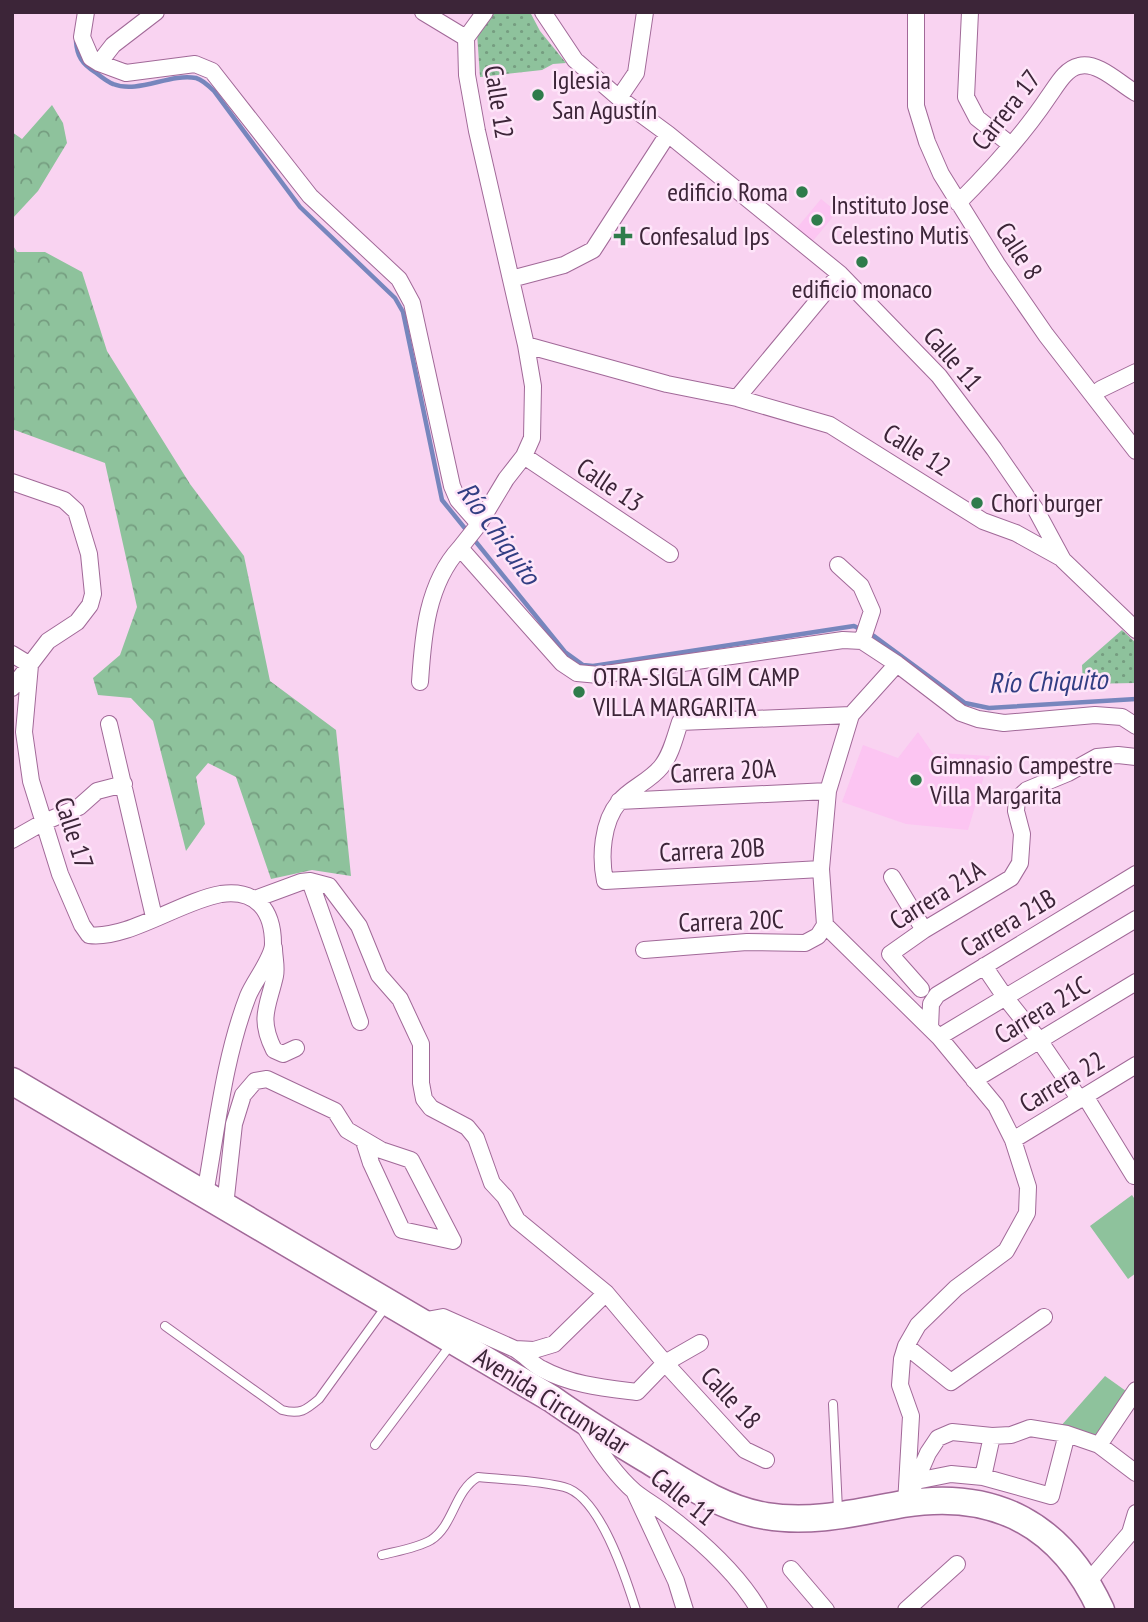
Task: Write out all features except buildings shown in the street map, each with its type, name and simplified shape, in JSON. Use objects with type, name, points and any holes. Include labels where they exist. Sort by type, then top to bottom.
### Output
[{"type":"main road","name":"Avenida Circunvalar","points":[[12,1081],[453,1340],[719,1502],[782,1518],[838,1517],[911,1492],[1007,1511],[1027,1521],[1058,1546],[1088,1582],[1101,1610]]},
{"type":"street","points":[[86,12],[82,37],[91,58],[99,63],[126,73],[195,64],[212,71],[310,196],[399,279],[412,303],[452,486],[470,536],[562,663],[578,674],[599,675],[863,639],[961,713],[978,719],[1004,723],[1095,715],[1122,717],[1136,726]]},
{"type":"street","points":[[99,63],[113,45],[156,12]]},
{"type":"street","name":"Calle 12","points":[[423,12],[466,38],[467,75],[477,131],[533,386],[532,438],[524,456]]},
{"type":"street","points":[[466,38],[485,12]]},
{"type":"street","name":"Calle 11","points":[[543,12],[575,60],[840,274],[939,376],[1029,500],[1063,560],[1136,630]]},
{"type":"street","points":[[550,12],[557,35]]},
{"type":"street","points":[[619,98],[636,73],[645,12]]},
{"type":"street","name":"Calle 8","points":[[916,12],[916,106],[928,142],[958,203],[1046,335],[1136,451]]},
{"type":"street","points":[[970,12],[967,97],[978,118],[1011,145]]},
{"type":"street","name":"Carrera 17","points":[[958,203],[986,175],[1038,113],[1064,75],[1077,66],[1093,66],[1136,93]]},
{"type":"street","points":[[511,279],[564,265],[593,250],[668,134]]},
{"type":"street","points":[[737,398],[840,274]]},
{"type":"street","name":"Calle 12","points":[[526,345],[667,384],[737,398],[830,425],[983,521],[1016,533],[1063,560]]},
{"type":"street","points":[[1101,389],[1136,372]]},
{"type":"street","points":[[420,682],[423,631],[446,563],[470,536],[524,456]]},
{"type":"street","name":"Calle 13","points":[[524,456],[670,554]]},
{"type":"street","points":[[12,482],[64,500],[76,511],[89,554],[93,594],[90,605],[77,622],[48,641],[12,688]]},
{"type":"street","points":[[838,565],[861,586],[872,611],[863,639]]},
{"type":"street","points":[[12,654],[30,665]]},
{"type":"street","points":[[897,664],[851,715],[828,791],[821,869],[822,931],[935,1032],[996,1106],[1013,1140],[1028,1187],[1027,1213],[1006,1251],[956,1288],[918,1325],[906,1346],[900,1385],[911,1416],[911,1492]]},
{"type":"street","name":"Calle 17","points":[[30,665],[24,732],[28,763],[42,822],[82,925],[89,934],[100,936],[131,928],[154,917]]},
{"type":"street","points":[[619,801],[647,781],[662,766],[680,722],[851,715]]},
{"type":"street","points":[[109,724],[154,917],[221,894],[245,895],[263,906],[269,918],[276,973],[267,1001],[267,1035],[274,1050],[282,1054],[296,1048]]},
{"type":"street","points":[[12,749],[28,763]]},
{"type":"street","name":"Carrera 21A","points":[[921,989],[890,954],[924,930],[1011,878],[1020,863],[1022,834],[1016,811],[1017,799],[1027,790],[1068,773],[1097,757],[1136,757]]},
{"type":"street","points":[[12,840],[42,822],[79,807],[97,792],[124,784]]},
{"type":"street","name":"Carrera 20A","points":[[619,801],[828,791]]},
{"type":"street","name":"Carrera 20B","points":[[619,801],[610,816],[603,844],[602,865],[605,881],[821,869]]},
{"type":"street","name":"Carrera 21B","points":[[935,1032],[931,1004],[937,995],[1136,874]]},
{"type":"street","points":[[891,877],[924,930]]},
{"type":"street","points":[[255,899],[310,881],[360,1022]]},
{"type":"street","name":"Calle 18","points":[[310,881],[329,886],[359,926],[379,975],[400,999],[421,1044],[421,1083],[424,1099],[431,1108],[467,1127],[476,1138],[492,1183],[505,1197],[517,1220],[606,1293],[665,1363],[746,1450],[766,1460]]},
{"type":"street","points":[[935,1032],[1005,998],[1136,919]]},
{"type":"street","name":"Carrera 20C","points":[[644,950],[747,942],[805,943],[822,931]]},
{"type":"street","points":[[215,1200],[235,1035],[249,993],[274,948]]},
{"type":"street","points":[[984,966],[1005,998],[1082,1098],[1134,1176]]},
{"type":"street","name":"Carrera 21C","points":[[974,1080],[1136,982]]},
{"type":"street","name":"Carrera 22","points":[[1013,1140],[1136,1065]]},
{"type":"street","points":[[215,1200],[243,1095],[255,1082],[267,1079],[335,1111],[347,1130],[364,1141],[411,1160],[453,1241],[402,1230],[364,1141]]},
{"type":"street","points":[[515,1349],[534,1350],[554,1344],[606,1293]]},
{"type":"street","points":[[420,1321],[443,1317],[515,1349],[539,1368],[563,1379],[585,1385],[637,1392],[665,1363],[700,1343]]},
{"type":"street","points":[[906,1346],[951,1382],[1044,1317]]},
{"type":"street","points":[[1099,1445],[1136,1390]]},
{"type":"street","name":"Calle 11","points":[[580,1419],[597,1447],[634,1491],[689,1532],[753,1606]]},
{"type":"street","points":[[911,1492],[938,1438],[952,1432],[1011,1436],[1030,1428],[1067,1434],[1099,1445],[1136,1473]]},
{"type":"street","points":[[911,1492],[951,1474],[983,1477],[1051,1496],[1067,1434]]},
{"type":"street","points":[[983,1477],[992,1436]]},
{"type":"street","points":[[634,1491],[676,1581],[685,1610]]},
{"type":"street","points":[[1088,1582],[1133,1530],[1136,1513]]},
{"type":"street","points":[[906,1610],[957,1564]]},
{"type":"street","points":[[792,1569],[826,1610]]},
{"type":"lane","points":[[165,1326],[282,1410],[294,1414],[307,1409],[320,1399],[389,1303]]},
{"type":"lane","points":[[374,1445],[453,1340]]},
{"type":"lane","points":[[833,1404],[838,1517]]},
{"type":"lane","points":[[382,1555],[417,1546],[431,1539],[443,1528],[469,1482],[478,1477],[566,1487],[586,1503],[600,1523],[623,1569],[635,1610]]},
{"type":"shaded area","name":"Instituto Jose Celestino Mutis","points":[[821,199],[837,212],[812,242],[796,229]]},
{"type":"shaded area","name":"Gimnasio Campestre Villa Margarita","points":[[918,732],[934,755],[990,756],[968,830],[906,824],[842,802],[863,745],[898,758]]},
{"type":"green space","points":[[495,12],[530,12],[540,31],[566,63],[553,64],[542,70],[480,77],[477,33]]},
{"type":"green space","points":[[52,105],[63,123],[67,143],[38,191],[12,219],[12,132],[22,139]]},
{"type":"green space","points":[[12,244],[17,252],[45,252],[82,272],[107,351],[190,484],[244,556],[270,681],[336,730],[351,876],[312,870],[271,879],[236,777],[208,763],[196,777],[205,824],[186,851],[153,721],[131,698],[98,695],[93,678],[120,655],[137,607],[105,463],[12,429]]},
{"type":"green space","points":[[1122,630],[1136,643],[1136,683],[1083,684],[1082,665]]},
{"type":"green space","points":[[1132,1195],[1136,1201],[1136,1273],[1128,1279],[1090,1226]]},
{"type":"green space","points":[[1105,1376],[1126,1391],[1094,1437],[1060,1427]]},
{"type":"waterway","name":"Río Chiquito","points":[[76,41],[84,63],[113,84],[133,87],[186,77],[206,83],[300,207],[395,298],[403,312],[442,500],[565,652],[583,665],[593,666],[854,626],[874,636],[965,703],[989,708],[1136,699]]},
{"type":"place","name":"Iglesia San Agustín","points":[[538,95]]},
{"type":"place","name":"edificio Roma","points":[[802,192]]},
{"type":"place","name":"Instituto Jose Celestino Mutis","points":[[817,220]]},
{"type":"place","name":"Confesalud Ips","points":[[623,236]]},
{"type":"place","name":"edificio monaco","points":[[862,262]]},
{"type":"place","name":"Chori burger","points":[[977,503]]},
{"type":"place","name":"OTRA-SIGLA GIM CAMP VILLA MARGARITA","points":[[579,692]]},
{"type":"place","name":"Gimnasio Campestre Villa Margarita","points":[[916,780]]}]
